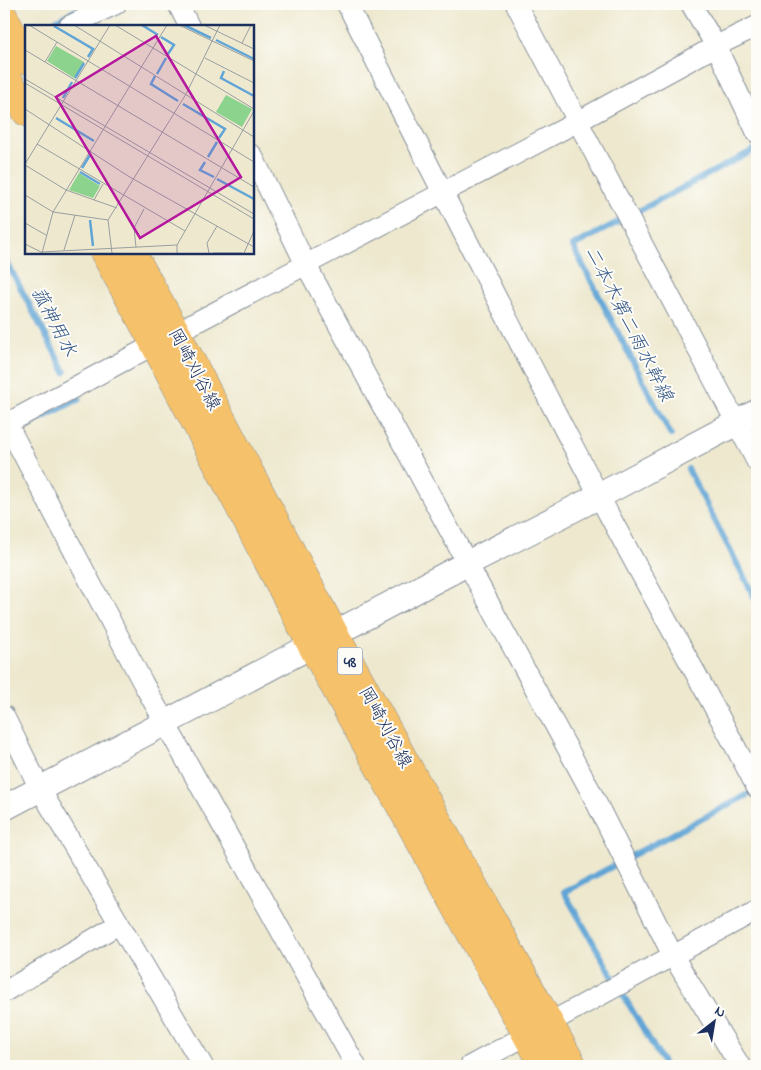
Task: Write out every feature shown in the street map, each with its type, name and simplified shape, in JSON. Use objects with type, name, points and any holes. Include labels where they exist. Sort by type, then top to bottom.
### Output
[{"type":"main road","points":[[4,17],[19,54]]},
{"type":"main road","points":[[4,71],[25,110]]},
{"type":"main road","name":"岡崎刈谷線","points":[[105,254],[165,339]]},
{"type":"main road","name":"岡崎刈谷線","points":[[133,254],[165,339],[323,640],[538,1029],[573,1066]]},
{"type":"main road","name":"岡崎刈谷線","points":[[538,1029],[544,1066]]},
{"type":"street","points":[[71,25],[116,4]]},
{"type":"street","points":[[178,4],[188,25]]},
{"type":"street","points":[[347,4],[442,193],[599,496],[726,726],[757,788]]},
{"type":"street","points":[[516,4],[577,122],[748,417],[757,462]]},
{"type":"street","points":[[691,4],[716,46],[757,133]]},
{"type":"street","points":[[356,1066],[138,675],[5,422],[757,26]]},
{"type":"street","points":[[254,159],[306,264],[590,790],[673,956],[740,1066]]},
{"type":"street","points":[[4,808],[748,417]]},
{"type":"street","points":[[4,716],[40,789],[203,1066]]},
{"type":"street","points":[[470,1066],[757,910]]},
{"type":"street","points":[[4,992],[119,924]]},
{"type":"waterway","name":"菰神用水","points":[[48,25],[88,4]]},
{"type":"waterway","name":"二本木第二雨水幹線","points":[[637,212],[756,149]]},
{"type":"waterway","name":"二本木第二雨水幹線","points":[[622,220],[573,246],[671,435]]},
{"type":"waterway","name":"菰神用水","points":[[4,257],[65,372]]},
{"type":"waterway","name":"菰神用水","points":[[28,425],[79,399]]},
{"type":"waterway","name":"二本木第二雨水幹線","points":[[688,469],[757,602]]},
{"type":"waterway","name":"二本木第二雨水幹線","points":[[631,856],[749,794]]},
{"type":"waterway","name":"二本木第二雨水幹線","points":[[613,977],[564,892],[617,864]]},
{"type":"waterway","name":"二本木第二雨水幹線","points":[[622,993],[665,1066]]}]
